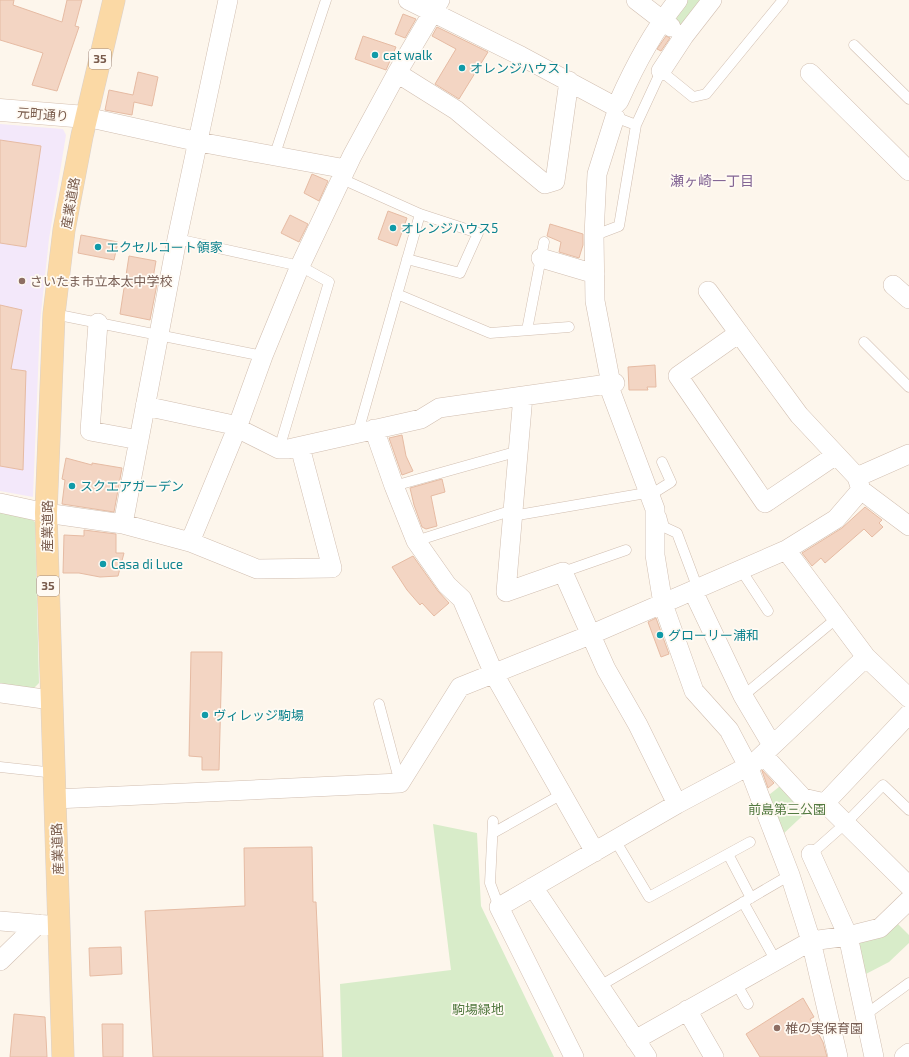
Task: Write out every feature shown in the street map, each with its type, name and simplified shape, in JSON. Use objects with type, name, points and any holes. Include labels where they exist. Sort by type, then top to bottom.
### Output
[{"type":"main road","name":"産業道路","points":[[63,1057],[48,925],[56,799],[51,700],[46,513],[54,314],[64,230],[86,117],[114,0]]},
{"type":"street","points":[[123,524],[145,406],[160,336],[177,239],[199,142],[228,0]]},
{"type":"street","points":[[408,0],[437,6],[568,81],[615,111]]},
{"type":"street","points":[[636,0],[684,36]]},
{"type":"street","points":[[678,0],[662,20],[639,58],[615,111],[597,174],[594,235],[595,301],[612,384],[652,492],[655,509],[655,554],[663,604],[694,691],[728,730],[748,766],[790,875],[811,941],[838,1057]]},
{"type":"street","points":[[661,71],[684,36],[712,0]]},
{"type":"street","points":[[190,542],[238,428],[263,356],[300,266],[344,174],[397,73],[437,6]]},
{"type":"street","points":[[397,73],[456,110],[545,184],[555,181],[568,81]]},
{"type":"street","points":[[810,73],[909,171]]},
{"type":"street","name":"元町通り","points":[[0,110],[86,117]]},
{"type":"street","points":[[86,117],[274,157],[344,174]]},
{"type":"street","points":[[543,250],[594,274]]},
{"type":"street","points":[[893,285],[909,299]]},
{"type":"street","points":[[708,291],[799,415],[836,455],[859,483],[909,526]]},
{"type":"street","points":[[98,323],[90,431],[139,440]]},
{"type":"street","points":[[739,333],[678,376],[765,503],[836,455]]},
{"type":"street","points":[[145,406],[229,424],[279,449],[300,447],[421,419],[439,408],[612,384]]},
{"type":"street","points":[[524,396],[512,513],[506,592],[564,572],[606,669],[638,726],[677,804]]},
{"type":"street","points":[[366,431],[394,486],[416,541],[447,584],[462,599],[494,674],[594,852]]},
{"type":"street","points":[[0,503],[46,513],[123,524],[190,542],[257,569],[332,568],[300,447]]},
{"type":"street","points":[[56,799],[400,784],[460,687],[590,635],[786,550],[836,519],[859,483],[909,454]]},
{"type":"street","points":[[786,550],[866,657],[909,698]]},
{"type":"street","points":[[696,590],[742,696],[768,750],[803,798],[825,803],[909,886]]},
{"type":"street","points":[[574,1057],[498,907],[677,804],[748,766],[768,750],[866,657]]},
{"type":"street","points":[[0,693],[51,700]]},
{"type":"street","points":[[825,803],[909,714]]},
{"type":"street","points":[[811,854],[848,936],[874,1057]]},
{"type":"street","points":[[533,887],[598,987],[647,1057]]},
{"type":"street","points":[[635,1040],[811,941],[848,936],[880,928],[909,900]]},
{"type":"street","points":[[0,921],[48,925]]},
{"type":"street","points":[[0,961],[48,925]]},
{"type":"street","points":[[687,1010],[714,1057]]},
{"type":"street","points":[[904,1057],[909,1053]]},
{"type":"lane","points":[[274,157],[326,0]]},
{"type":"lane","points":[[612,384],[603,314],[598,301],[598,234],[619,226],[636,124],[661,71],[693,97],[706,94],[783,0]]},
{"type":"lane","points":[[854,45],[909,99]]},
{"type":"lane","points":[[615,111],[636,124]]},
{"type":"lane","points":[[344,174],[420,214],[478,233],[460,273],[407,259]]},
{"type":"lane","points":[[366,431],[397,294],[420,214]]},
{"type":"lane","points":[[177,239],[300,266],[329,282],[279,449]]},
{"type":"lane","points":[[527,330],[543,250]]},
{"type":"lane","points":[[397,294],[490,333],[569,327]]},
{"type":"lane","points":[[54,314],[263,356]]},
{"type":"lane","points":[[864,342],[909,387]]},
{"type":"lane","points":[[394,486],[519,451]]},
{"type":"lane","points":[[416,541],[512,513],[652,492],[671,482],[662,462]]},
{"type":"lane","points":[[652,492],[664,527],[677,533],[696,590]]},
{"type":"lane","points":[[564,572],[626,550]]},
{"type":"lane","points":[[741,570],[768,611]]},
{"type":"lane","points":[[742,696],[837,618]]},
{"type":"lane","points":[[379,704],[400,784]]},
{"type":"lane","points":[[0,767],[54,773]]},
{"type":"lane","points":[[811,854],[846,823],[884,785],[909,810]]},
{"type":"lane","points":[[493,833],[562,794]]},
{"type":"lane","points":[[493,821],[490,883],[498,907]]},
{"type":"lane","points":[[615,840],[649,897],[750,842]]},
{"type":"lane","points":[[728,854],[747,900],[776,961]]},
{"type":"lane","points":[[598,987],[790,875]]},
{"type":"lane","points":[[736,983],[748,1004]]},
{"type":"lane","points":[[865,1015],[909,983]]},
{"type":"shaded area","name":"さいたま市立本太中学校","points":[[0,124],[63,129],[66,135],[49,239],[40,323],[33,497],[0,491]]},
{"type":"green space","points":[[682,0],[706,0],[683,27],[675,26],[667,18]]},
{"type":"green space","points":[[0,511],[28,517],[35,522],[39,683],[34,688],[0,684]]},
{"type":"green space","name":"前島第三公園","points":[[784,783],[814,805],[781,836],[765,798]]},
{"type":"green space","name":"駒場緑地","points":[[433,824],[477,833],[481,906],[554,1057],[342,1057],[340,984],[451,970]]},
{"type":"green space","points":[[897,923],[909,935],[909,943],[889,962],[862,976],[854,944]]},
{"type":"building","points":[[0,0],[14,0],[13,5],[62,22],[67,0],[82,0],[75,26],[79,27],[57,91],[32,85],[43,53],[0,40]]},
{"type":"building","points":[[403,14],[416,19],[405,38],[395,34]]},
{"type":"building","name":"オレンジハウスⅠ","points":[[437,27],[488,52],[459,99],[435,84],[456,49],[432,36]]},
{"type":"building","name":"cat walk","points":[[363,36],[396,47],[386,70],[355,59]]},
{"type":"building","points":[[666,36],[670,38],[661,51],[657,49]]},
{"type":"building","points":[[138,72],[158,77],[152,106],[134,102],[132,115],[105,110],[109,90],[133,95]]},
{"type":"building","points":[[0,140],[41,146],[26,247],[0,243]]},
{"type":"building","points":[[312,174],[328,181],[319,201],[304,193]]},
{"type":"building","name":"オレンジハウス5","points":[[388,211],[407,218],[397,246],[378,239]]},
{"type":"building","points":[[290,215],[308,224],[299,242],[281,233]]},
{"type":"building","points":[[550,224],[583,234],[583,245],[579,258],[559,252],[561,242],[547,236]]},
{"type":"building","name":"エクセルコート領家","points":[[81,235],[118,242],[114,260],[78,253]]},
{"type":"building","points":[[129,256],[156,261],[153,278],[158,279],[150,320],[120,314]]},
{"type":"building","points":[[0,305],[22,310],[11,369],[26,371],[23,470],[0,466]]},
{"type":"building","points":[[655,365],[656,387],[647,387],[648,390],[629,390],[628,367]]},
{"type":"building","points":[[402,435],[406,456],[413,471],[402,475],[389,438]]},
{"type":"building","points":[[66,458],[92,465],[92,463],[122,468],[114,512],[62,504],[65,480],[62,479]]},
{"type":"building","points":[[442,479],[445,492],[431,496],[437,526],[426,529],[422,527],[410,488]]},
{"type":"building","points":[[865,507],[882,520],[879,523],[883,527],[872,537],[864,529],[825,563],[821,558],[812,566],[802,553],[842,528]]},
{"type":"building","name":"Casa di Luce","points":[[84,530],[116,534],[116,553],[124,553],[118,576],[100,577],[79,573],[63,573],[64,535],[84,536]]},
{"type":"building","points":[[413,556],[438,591],[449,603],[434,616],[422,603],[420,605],[407,590],[392,567]]},
{"type":"building","points":[[656,618],[669,654],[661,657],[648,622]]},
{"type":"building","name":"ヴィレッジ駒場","points":[[191,652],[222,652],[219,770],[202,770],[202,757],[189,756]]},
{"type":"building","points":[[762,771],[774,783],[768,788]]},
{"type":"building","points":[[312,847],[313,902],[316,902],[323,1057],[153,1057],[145,911],[245,906],[244,848]]},
{"type":"building","points":[[121,947],[122,974],[90,976],[89,948]]},
{"type":"building","points":[[803,998],[814,1017],[810,1019],[823,1042],[827,1057],[760,1057],[746,1034]]},
{"type":"building","points":[[14,1014],[45,1017],[47,1057],[10,1057]]},
{"type":"building","points":[[102,1024],[123,1024],[123,1057],[103,1057]]},
{"type":"place","name":"cat walk","points":[[375,55]]},
{"type":"place","name":"オレンジハウスⅠ","points":[[462,68]]},
{"type":"place","name":"オレンジハウス5","points":[[393,228]]},
{"type":"place","name":"エクセルコート領家","points":[[98,247]]},
{"type":"place","name":"さいたま市立本太中学校","points":[[22,281]]},
{"type":"place","name":"スクエアガーデン","points":[[72,486]]},
{"type":"place","name":"Casa di Luce","points":[[103,564]]},
{"type":"place","name":"グローリー浦和","points":[[660,635]]},
{"type":"place","name":"ヴィレッジ駒場","points":[[205,715]]},
{"type":"place","name":"椎の実保育園","points":[[777,1028]]},
{"type":"district","name":"瀬ヶ崎一丁目","points":[[712,181]]}]
